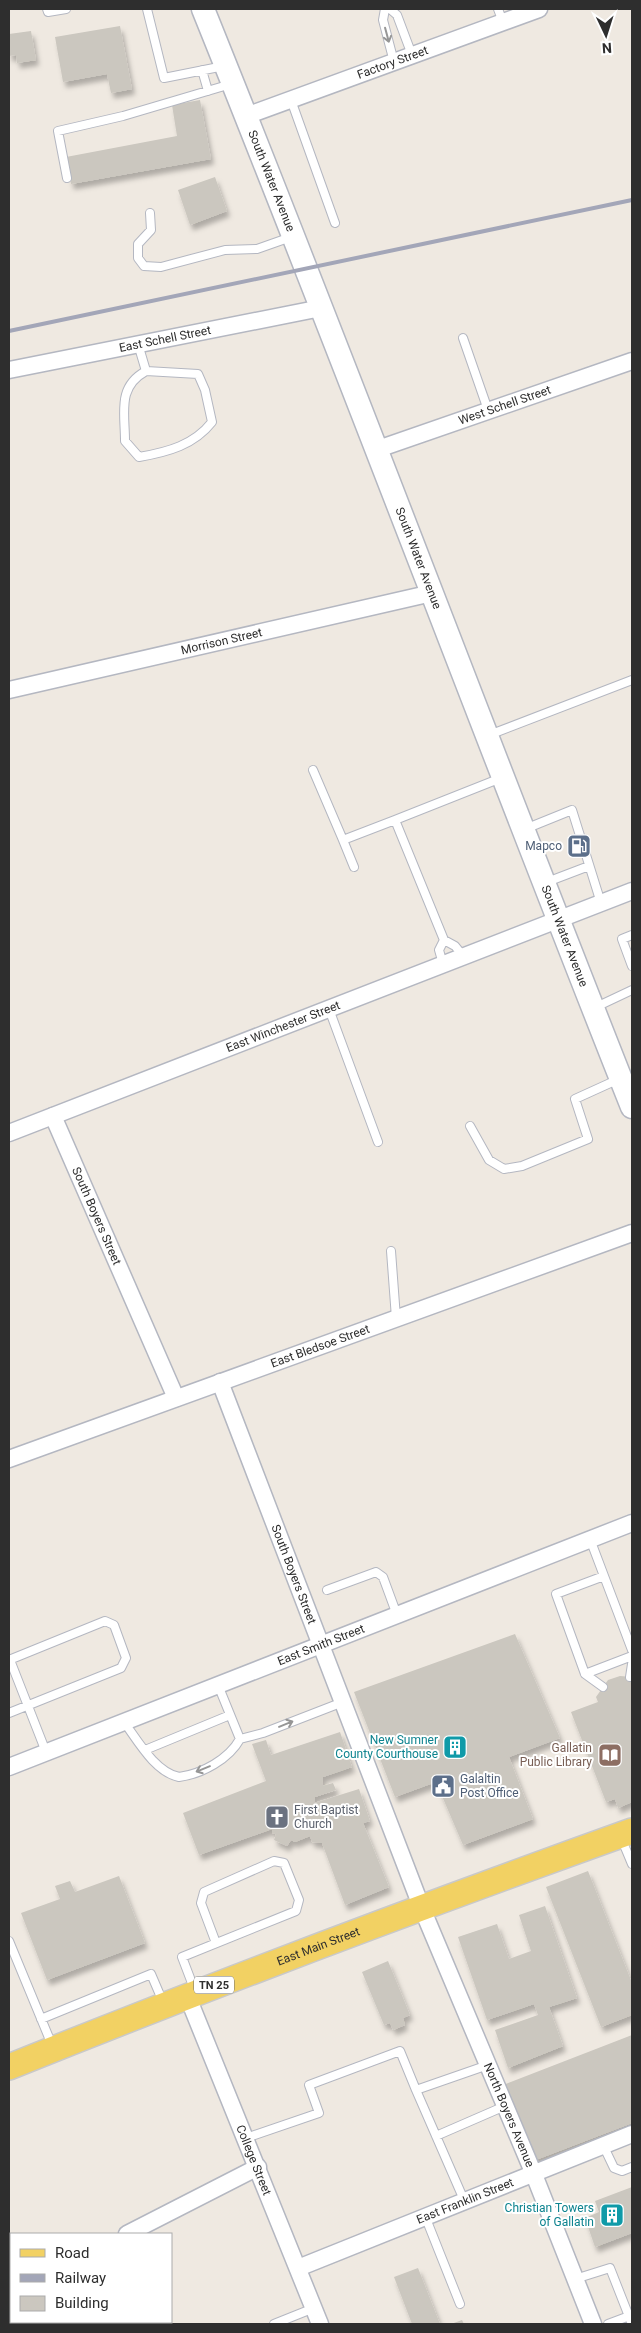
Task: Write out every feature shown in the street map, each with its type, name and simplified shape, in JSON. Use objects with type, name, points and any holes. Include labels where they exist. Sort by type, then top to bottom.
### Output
[{"type":"main road","name":"South Water Avenue","points":[[203,9],[378,449],[503,778],[632,1107]]},
{"type":"main road","name":"East Main Street","points":[[9,2067],[164,2004],[421,1906],[626,1833]]},
{"type":"street","name":"Factory Street","points":[[246,116],[412,55],[501,15],[539,9]]},
{"type":"street","name":"East Schell Street","points":[[9,370],[321,308]]},
{"type":"street","name":"West Schell Street","points":[[378,449],[632,361]]},
{"type":"street","name":"Morrison Street","points":[[9,690],[432,593]]},
{"type":"street","name":"East Winchester Street","points":[[9,1133],[632,890]]},
{"type":"street","name":"South Boyers Street","points":[[53,1116],[176,1398]]},
{"type":"street","name":"East Bledsoe Street","points":[[9,1459],[632,1233]]},
{"type":"street","name":"South Boyers Street","points":[[220,1382],[421,1906]]},
{"type":"street","name":"East Smith Street","points":[[9,1767],[632,1523]]},
{"type":"street","name":"North Boyers Avenue","points":[[421,1906],[533,2172],[593,2324]]},
{"type":"street","name":"College Street","points":[[191,1994],[320,2324]]},
{"type":"street","name":"East Franklin Street","points":[[298,2268],[533,2172],[632,2134]]},
{"type":"street","points":[[129,2233],[258,2167]]},
{"type":"lane","points":[[47,9],[48,12],[66,9]]},
{"type":"lane","points":[[147,9],[164,78],[202,70],[230,75]]},
{"type":"lane","points":[[385,9],[383,20],[394,62]]},
{"type":"lane","points":[[390,9],[398,15],[412,55]]},
{"type":"lane","points":[[202,70],[208,91]]},
{"type":"lane","points":[[67,178],[58,130],[123,116],[208,91],[230,75]]},
{"type":"lane","points":[[291,100],[335,223]]},
{"type":"lane","points":[[150,213],[151,230],[138,244],[138,258],[144,266],[161,267],[225,250],[257,249],[293,237]]},
{"type":"lane","points":[[463,338],[488,410]]},
{"type":"lane","points":[[138,344],[146,371]]},
{"type":"lane","points":[[146,371],[198,374],[205,390],[212,422],[201,436],[163,452],[139,457],[126,441],[125,391],[134,378],[146,371]]},
{"type":"lane","points":[[487,736],[632,680]]},
{"type":"lane","points":[[313,770],[354,867]]},
{"type":"lane","points":[[343,840],[503,778]]},
{"type":"lane","points":[[523,829],[572,810],[601,903]]},
{"type":"lane","points":[[395,820],[444,940],[455,946],[464,956]]},
{"type":"lane","points":[[544,883],[589,866]]},
{"type":"lane","points":[[632,935],[622,939],[632,966]]},
{"type":"lane","points":[[443,964],[439,950],[444,940]]},
{"type":"lane","points":[[593,1009],[632,990]]},
{"type":"lane","points":[[329,1009],[378,1142]]},
{"type":"lane","points":[[470,1126],[489,1160],[504,1169],[522,1166],[588,1140],[575,1099],[621,1078]]},
{"type":"lane","points":[[391,1251],[396,1318]]},
{"type":"lane","points":[[590,1540],[632,1650]]},
{"type":"lane","points":[[327,1590],[376,1572],[383,1576],[397,1615]]},
{"type":"lane","points":[[603,1687],[585,1674],[556,1594],[604,1576]]},
{"type":"lane","points":[[9,1712],[28,1705],[121,1668],[126,1658],[114,1625],[105,1621],[9,1660],[28,1705],[46,1752]]},
{"type":"lane","points":[[585,1674],[632,1656]]},
{"type":"lane","points":[[630,1677],[632,1664]]},
{"type":"lane","points":[[218,1685],[240,1740]]},
{"type":"lane","points":[[124,1722],[160,1767],[179,1777],[220,1760],[229,1754],[240,1740],[263,1734],[343,1702]]},
{"type":"lane","points":[[145,1750],[230,1715]]},
{"type":"lane","points":[[626,1833],[632,1864]]},
{"type":"lane","points":[[191,1994],[182,1957],[296,1911],[299,1900],[284,1863],[274,1861],[204,1892],[201,1903],[216,1943]]},
{"type":"lane","points":[[9,1941],[54,2049]]},
{"type":"lane","points":[[41,2019],[151,1974],[164,2004]]},
{"type":"lane","points":[[246,2138],[319,2113],[310,2085],[400,2051],[464,2200]]},
{"type":"lane","points":[[416,2090],[488,2065]]},
{"type":"lane","points":[[436,2136],[505,2106]]},
{"type":"lane","points":[[603,2145],[614,2168],[622,2170],[632,2167]]},
{"type":"lane","points":[[425,2216],[460,2304]]},
{"type":"lane","points":[[575,2279],[610,2268],[631,2319],[608,2324]]},
{"type":"lane","points":[[274,2324],[314,2308]]},
{"type":"building","points":[[120,26],[132,89],[111,93],[107,74],[63,82],[55,37]]},
{"type":"building","points":[[31,31],[36,60],[17,63],[16,55],[9,56],[9,34]]},
{"type":"building","points":[[200,100],[211,159],[71,184],[66,157],[177,136],[172,105]]},
{"type":"building","points":[[215,177],[227,211],[190,225],[178,190]]},
{"type":"building","name":"New Sumner County Courthouse","points":[[515,1634],[560,1738],[509,1757],[533,1819],[463,1845],[436,1782],[395,1797],[354,1692]]},
{"type":"building","name":"Gallatin Public Library","points":[[620,1676],[632,1677],[632,1802],[618,1808],[615,1799],[606,1802],[571,1712],[598,1702],[596,1697],[608,1680]]},
{"type":"building","name":"First Baptist Church","points":[[340,1732],[352,1767],[323,1777],[322,1786],[333,1783],[336,1790],[315,1797],[314,1803],[359,1789],[370,1821],[363,1823],[389,1887],[345,1905],[322,1843],[312,1842],[310,1836],[295,1842],[291,1840],[287,1846],[274,1840],[276,1834],[272,1833],[272,1829],[199,1855],[183,1813],[266,1781],[252,1744],[266,1740],[271,1755]]},
{"type":"building","points":[[588,1871],[632,1983],[632,2015],[601,2027],[546,1887]]},
{"type":"building","points":[[119,1876],[145,1943],[47,1980],[21,1913],[60,1899],[55,1886],[70,1881],[75,1892]]},
{"type":"building","points":[[545,1906],[577,1998],[549,2007],[563,2046],[508,2068],[495,2030],[538,2015],[534,2004],[487,2020],[458,1937],[497,1924],[509,1959],[531,1951],[519,1915]]},
{"type":"building","points":[[388,1961],[410,2015],[403,2018],[405,2025],[393,2030],[390,2023],[384,2025],[362,1972]]},
{"type":"building","points":[[632,2035],[632,2123],[533,2161],[503,2085]]},
{"type":"building","name":"Christian Towers of Gallatin","points":[[632,2187],[632,2233],[595,2247],[585,2218],[599,2212],[595,2201]]},
{"type":"building","points":[[418,2268],[440,2324],[412,2324],[394,2277]]},
{"type":"building","points":[[462,2320],[464,2324],[451,2324]]},
{"type":"railway","points":[[9,331],[632,200]]},
{"type":"place","name":"Mapco","points":[[579,846]]},
{"type":"place","name":"New Sumner County Courthouse","points":[[455,1747]]},
{"type":"place","name":"Gallatin Public Library","points":[[610,1755]]},
{"type":"place","name":"Galaltin Post Office","points":[[443,1786]]},
{"type":"place","name":"First Baptist Church","points":[[277,1817]]},
{"type":"place","name":"Christian Towers of Gallatin","points":[[612,2215]]}]
